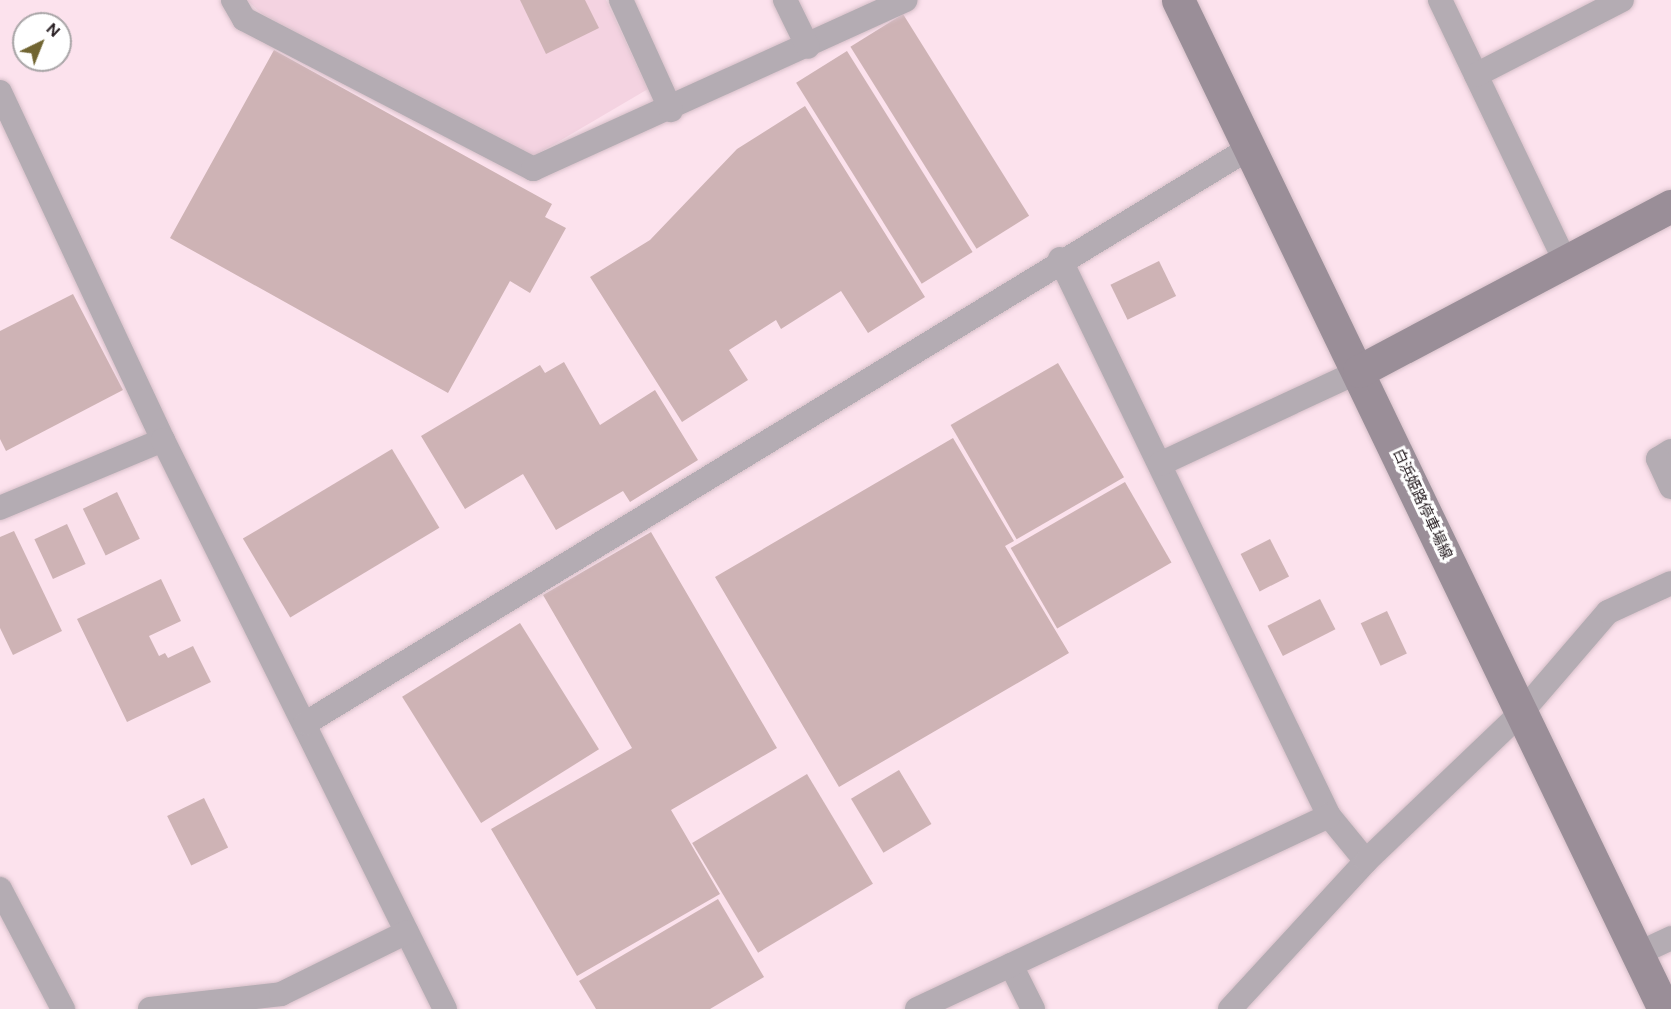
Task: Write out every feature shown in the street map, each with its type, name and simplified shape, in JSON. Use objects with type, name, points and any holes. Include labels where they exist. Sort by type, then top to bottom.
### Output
[{"type":"main road","name":"白浜姫路停車場線","points":[[1178,0],[1248,149],[1359,371],[1664,1009]]},
{"type":"main road","points":[[1359,371],[1671,206]]},
{"type":"street","points":[[234,0],[244,19],[533,169],[670,110],[905,0]]},
{"type":"street","points":[[621,0],[670,110]]},
{"type":"street","points":[[785,0],[808,47]]},
{"type":"street","points":[[1440,0],[1565,261]]},
{"type":"street","points":[[1476,75],[1622,0]]},
{"type":"street","points":[[0,92],[163,440],[306,723],[445,1009]]},
{"type":"street","points":[[306,723],[1060,259],[1248,149]]},
{"type":"street","points":[[1060,259],[1329,816],[1366,861]]},
{"type":"street","points":[[1160,464],[1359,371]]},
{"type":"street","points":[[0,508],[163,440]]},
{"type":"street","points":[[1671,451],[1658,459],[1671,487]]},
{"type":"street","points":[[1230,1009],[1366,861],[1521,713],[1608,612],[1671,583]]},
{"type":"street","points":[[917,1009],[1329,816]]},
{"type":"street","points":[[0,889],[63,1009]]},
{"type":"street","points":[[150,1009],[281,994],[407,932]]},
{"type":"street","points":[[1637,954],[1671,938]]},
{"type":"street","points":[[1011,965],[1033,1009]]},
{"type":"shaded area","points":[[247,0],[606,0],[648,89],[534,156],[519,156],[262,14]]},
{"type":"building","points":[[520,0],[585,0],[599,28],[546,54]]},
{"type":"building","points":[[903,14],[1029,216],[977,249],[850,47]]},
{"type":"building","points":[[274,50],[552,204],[545,217],[566,228],[530,293],[510,281],[448,393],[170,238]]},
{"type":"building","points":[[847,51],[973,252],[922,284],[796,83]]},
{"type":"building","points":[[805,106],[925,297],[868,333],[841,291],[781,329],[776,320],[729,350],[748,380],[682,422],[590,277],[650,240],[737,149]]},
{"type":"building","points":[[1159,261],[1176,296],[1128,320],[1110,285]]},
{"type":"building","points":[[73,294],[123,390],[6,451],[0,439],[0,331]]},
{"type":"building","points":[[564,362],[600,425],[655,390],[698,460],[630,502],[623,491],[556,530],[523,474],[465,509],[421,436],[540,365],[545,373]]},
{"type":"building","points":[[1058,363],[1124,477],[1017,539],[951,425]]},
{"type":"building","points":[[953,438],[1014,541],[1005,546],[1069,653],[839,787],[715,577]]},
{"type":"building","points":[[392,449],[439,528],[290,617],[243,539]]},
{"type":"building","points":[[1125,482],[1172,563],[1057,629],[1011,548]]},
{"type":"building","points":[[117,492],[140,539],[106,555],[83,509]]},
{"type":"building","points":[[67,524],[86,564],[53,579],[34,539]]},
{"type":"building","points":[[14,531],[62,631],[13,655],[0,628],[0,537]]},
{"type":"building","points":[[651,532],[777,748],[671,810],[720,894],[577,976],[491,829],[632,748],[543,595]]},
{"type":"building","points":[[1270,539],[1289,576],[1260,591],[1241,554]]},
{"type":"building","points":[[161,579],[181,621],[149,636],[159,656],[165,653],[168,658],[193,646],[211,682],[127,722],[77,619]]},
{"type":"building","points":[[1320,599],[1335,629],[1283,656],[1267,626]]},
{"type":"building","points":[[1387,611],[1407,654],[1381,666],[1361,623]]},
{"type":"building","points":[[520,623],[599,749],[481,823],[402,697]]},
{"type":"building","points":[[899,770],[931,824],[883,853],[851,799]]},
{"type":"building","points":[[807,774],[873,884],[758,953],[692,843]]},
{"type":"building","points":[[204,798],[228,847],[191,865],[167,816]]},
{"type":"building","points":[[718,899],[764,977],[710,1009],[596,1009],[579,981]]}]
